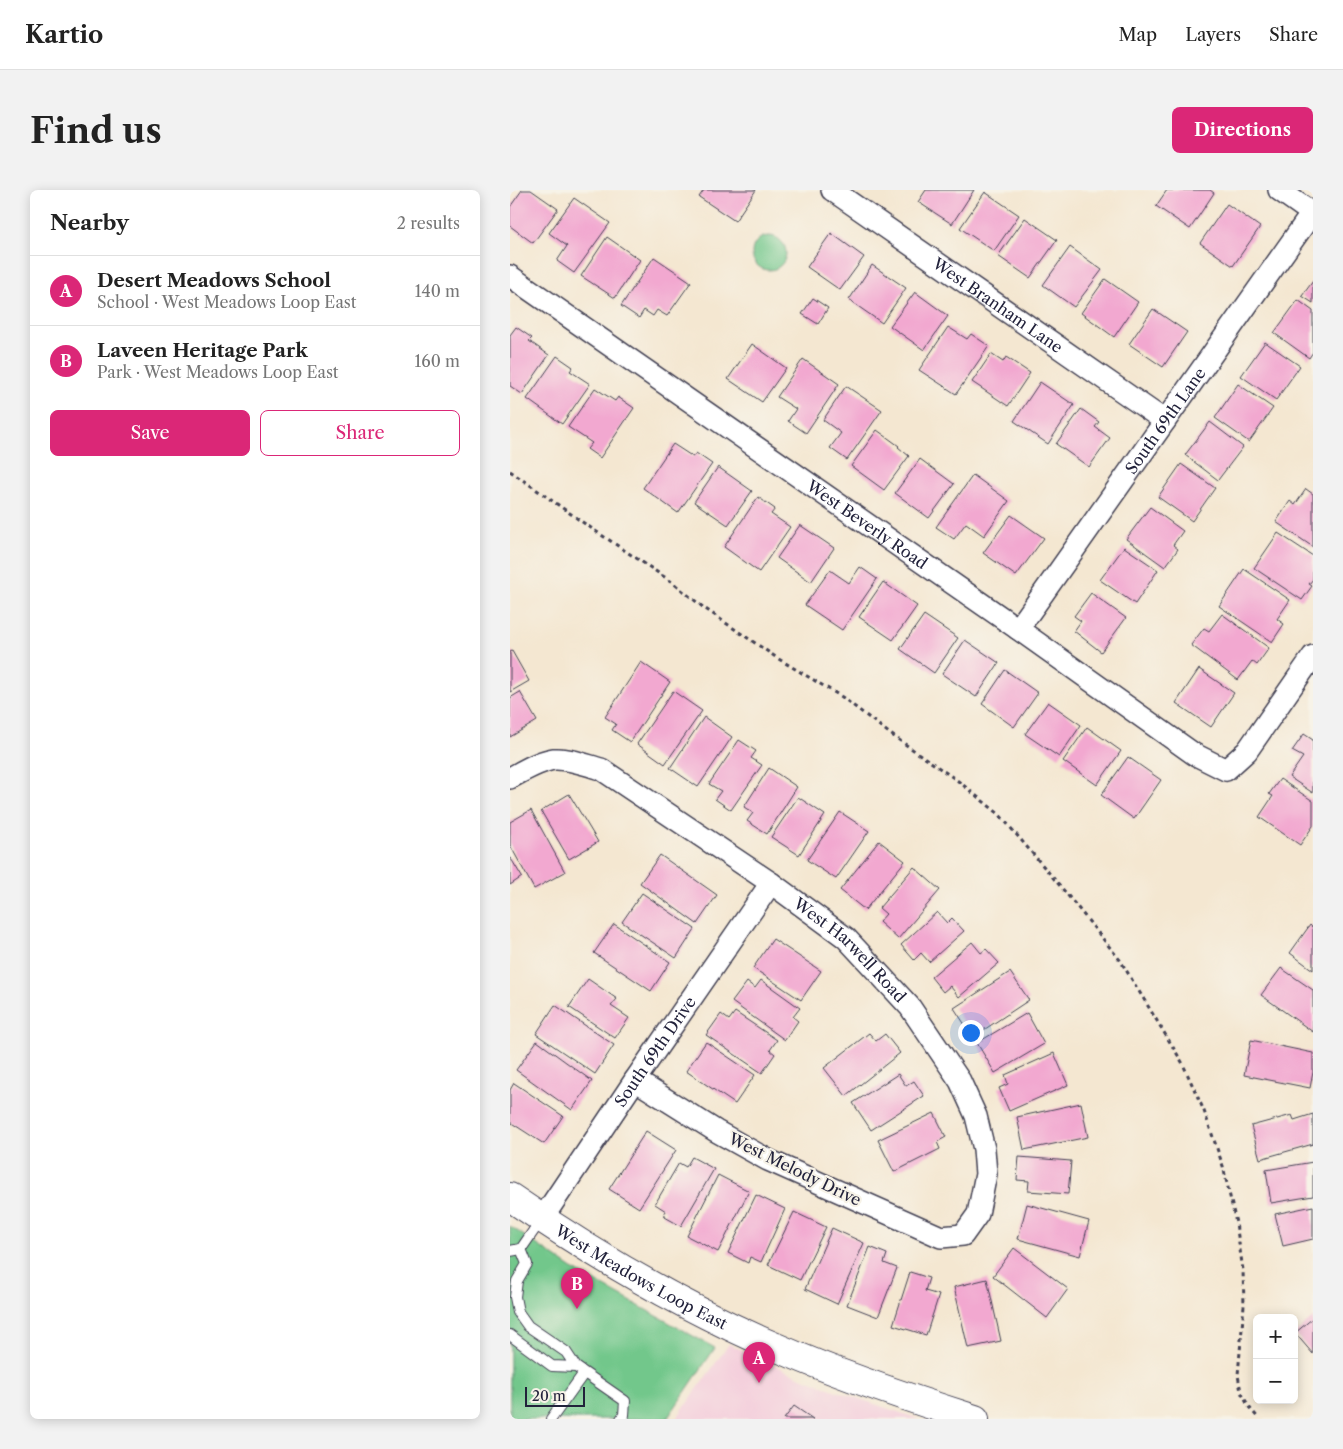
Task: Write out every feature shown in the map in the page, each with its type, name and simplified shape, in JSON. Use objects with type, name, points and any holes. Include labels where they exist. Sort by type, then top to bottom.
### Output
[{"type":"street","name":"West Branham Lane","points":[[832,190],[1165,422]]},
{"type":"street","points":[[1279,190],[1313,214]]},
{"type":"street","name":"South 69th Lane","points":[[1018,629],[1313,214]]},
{"type":"street","name":"West Beverly Road","points":[[510,276],[1018,629],[1194,754],[1226,770],[1247,751],[1313,656]]},
{"type":"street","name":"West Harwell Road","points":[[510,778],[530,766],[554,759],[574,761],[601,769],[771,884],[846,938],[910,1007],[960,1081],[976,1116],[984,1150],[986,1174],[978,1214],[963,1235]]},
{"type":"street","name":"South 69th Drive","points":[[542,1219],[635,1080],[771,884]]},
{"type":"street","name":"West Melody Drive","points":[[635,1080],[716,1131],[768,1160],[941,1237],[963,1235]]},
{"type":"street","name":"West Meadows Loop East","points":[[510,1197],[600,1256],[714,1318],[777,1348],[905,1398],[974,1419]]},
{"type":"lane","points":[[510,1251],[522,1249],[542,1219]]},
{"type":"lane","points":[[522,1249],[527,1264],[517,1281],[515,1297],[518,1312],[528,1326],[566,1352],[580,1370],[625,1401],[624,1414],[621,1419]]},
{"type":"lane","points":[[510,1335],[552,1366],[580,1370]]},
{"type":"lane","points":[[551,1419],[580,1370]]},
{"type":"path","points":[[510,471],[672,582],[704,608],[778,658],[842,697],[999,814],[1061,886],[1120,960],[1182,1062],[1204,1111],[1223,1166],[1236,1223],[1243,1270],[1244,1305],[1238,1375],[1241,1392],[1249,1407],[1259,1419]]},
{"type":"shaded area","points":[[729,1344],[796,1375],[839,1392],[919,1419],[676,1419]]},
{"type":"green space","points":[[769,236],[776,237],[781,241],[785,246],[785,260],[781,265],[776,269],[769,270],[762,269],[757,265],[753,260],[752,253],[753,246],[757,241],[762,237]]},
{"type":"green space","points":[[510,1226],[574,1270],[715,1348],[667,1419],[510,1419]]},
{"type":"building","points":[[522,190],[531,190],[558,209],[533,243],[510,226],[510,207]]},
{"type":"building","points":[[704,190],[756,190],[735,221],[699,197]]},
{"type":"building","points":[[926,190],[974,190],[952,224],[918,202]]},
{"type":"building","points":[[1167,190],[1210,190],[1214,193],[1190,229],[1156,206]]},
{"type":"building","points":[[985,192],[1019,215],[994,251],[960,228]]},
{"type":"building","points":[[574,198],[610,223],[574,273],[557,261],[567,246],[549,233]]},
{"type":"building","points":[[1227,204],[1260,227],[1233,266],[1200,243]]},
{"type":"building","points":[[1025,218],[1057,240],[1030,278],[998,256]]},
{"type":"building","points":[[831,233],[864,257],[840,290],[807,267]]},
{"type":"building","points":[[607,237],[640,260],[615,298],[581,276]]},
{"type":"building","points":[[1070,247],[1102,270],[1074,307],[1043,285]]},
{"type":"building","points":[[654,257],[691,282],[667,316],[657,310],[653,316],[644,310],[639,318],[621,306]]},
{"type":"building","points":[[872,265],[906,288],[882,323],[849,300]]},
{"type":"building","points":[[1105,279],[1138,302],[1114,337],[1081,313]]},
{"type":"building","points":[[1313,281],[1313,303],[1302,296]]},
{"type":"building","points":[[915,292],[948,316],[924,350],[890,326]]},
{"type":"building","points":[[813,298],[828,308],[818,324],[802,314]]},
{"type":"building","points":[[1298,300],[1313,311],[1313,352],[1309,358],[1274,333]]},
{"type":"building","points":[[1153,309],[1187,332],[1163,367],[1129,344]]},
{"type":"building","points":[[516,327],[532,338],[529,341],[549,355],[522,394],[510,386],[510,335]]},
{"type":"building","points":[[948,327],[967,339],[971,334],[989,346],[956,394],[919,370]]},
{"type":"building","points":[[1265,342],[1300,366],[1276,400],[1241,376]]},
{"type":"building","points":[[752,344],[786,368],[762,402],[728,379]]},
{"type":"building","points":[[991,354],[1003,362],[1006,357],[1030,373],[1008,406],[972,382]]},
{"type":"building","points":[[557,356],[573,367],[570,371],[590,384],[562,424],[527,399]]},
{"type":"building","points":[[803,359],[839,384],[806,433],[788,421],[796,409],[777,397]]},
{"type":"building","points":[[1040,382],[1074,405],[1048,444],[1014,421]]},
{"type":"building","points":[[1238,384],[1273,408],[1249,442],[1215,418]]},
{"type":"building","points":[[846,386],[882,410],[847,460],[830,448],[841,433],[823,420]]},
{"type":"building","points":[[595,388],[615,401],[618,397],[634,408],[600,458],[587,449],[592,443],[568,427]]},
{"type":"building","points":[[1081,409],[1099,422],[1095,427],[1110,438],[1089,467],[1056,444]]},
{"type":"building","points":[[1210,422],[1243,447],[1218,480],[1185,455]]},
{"type":"building","points":[[877,430],[909,456],[884,490],[851,466]]},
{"type":"building","points":[[673,444],[693,457],[696,453],[712,464],[678,513],[643,488]]},
{"type":"building","points":[[920,459],[954,484],[929,518],[895,493]]},
{"type":"building","points":[[1181,464],[1215,488],[1192,521],[1158,497]]},
{"type":"building","points":[[718,467],[752,491],[728,525],[694,502]]},
{"type":"building","points":[[973,475],[1009,501],[984,536],[966,523],[954,539],[936,527]]},
{"type":"building","points":[[1306,489],[1313,494],[1313,547],[1276,522],[1290,501],[1295,505]]},
{"type":"building","points":[[758,497],[775,509],[771,514],[790,527],[759,572],[724,547]]},
{"type":"building","points":[[1150,507],[1183,531],[1173,545],[1178,549],[1165,567],[1126,539]]},
{"type":"building","points":[[1011,515],[1044,538],[1016,576],[983,553]]},
{"type":"building","points":[[800,525],[834,548],[811,582],[777,558]]},
{"type":"building","points":[[1278,533],[1313,556],[1313,579],[1309,584],[1312,586],[1302,600],[1254,568]]},
{"type":"building","points":[[1124,547],[1158,570],[1135,604],[1100,580]]},
{"type":"building","points":[[860,567],[877,579],[842,630],[805,605],[830,570],[849,583]]},
{"type":"building","points":[[1244,569],[1290,600],[1277,619],[1284,624],[1272,642],[1219,606]]},
{"type":"building","points":[[883,582],[917,606],[893,640],[859,617]]},
{"type":"building","points":[[1091,593],[1126,618],[1101,652],[1074,631],[1081,621],[1074,616]]},
{"type":"building","points":[[1222,614],[1269,648],[1257,665],[1252,661],[1238,680],[1191,645],[1204,628],[1209,631]]},
{"type":"building","points":[[924,615],[958,638],[934,673],[900,649]]},
{"type":"building","points":[[965,640],[999,663],[976,697],[942,674]]},
{"type":"building","points":[[512,651],[529,681],[510,692],[510,652]]},
{"type":"building","points":[[641,662],[670,682],[630,742],[612,730],[616,724],[605,717]]},
{"type":"building","points":[[1199,669],[1234,693],[1211,727],[1176,703]]},
{"type":"building","points":[[1005,670],[1038,693],[1014,727],[982,704]]},
{"type":"building","points":[[673,691],[702,711],[665,764],[637,744]]},
{"type":"building","points":[[520,692],[537,721],[510,737],[510,698]]},
{"type":"building","points":[[1048,702],[1081,725],[1059,757],[1025,734]]},
{"type":"building","points":[[704,717],[732,737],[698,787],[670,768]]},
{"type":"building","points":[[1087,727],[1121,751],[1097,785],[1063,761]]},
{"type":"building","points":[[1304,734],[1313,740],[1313,793],[1289,777],[1303,757],[1292,751]]},
{"type":"building","points":[[739,740],[756,751],[751,758],[762,765],[731,810],[715,799],[721,791],[709,784]]},
{"type":"building","points":[[1128,757],[1161,780],[1134,819],[1101,795]]},
{"type":"building","points":[[769,768],[797,787],[767,834],[747,821],[753,813],[744,807]]},
{"type":"building","points":[[1280,779],[1313,801],[1313,826],[1300,845],[1259,817],[1273,796],[1269,794]]},
{"type":"building","points":[[569,794],[598,842],[569,859],[541,811]]},
{"type":"building","points":[[798,797],[825,815],[799,855],[771,837]]},
{"type":"building","points":[[531,810],[565,872],[534,889],[510,845],[510,822]]},
{"type":"building","points":[[840,812],[869,831],[836,879],[807,860]]},
{"type":"building","points":[[879,841],[905,861],[865,910],[840,890]]},
{"type":"building","points":[[660,855],[717,895],[697,924],[640,883]]},
{"type":"building","points":[[510,857],[522,877],[510,885]]},
{"type":"building","points":[[914,867],[940,890],[898,939],[879,922],[886,914],[879,908]]},
{"type":"building","points":[[642,893],[695,929],[676,958],[622,922]]},
{"type":"building","points":[[937,912],[947,923],[952,918],[964,931],[929,962],[921,953],[914,960],[901,945]]},
{"type":"building","points":[[614,924],[670,962],[651,991],[594,953]]},
{"type":"building","points":[[1310,925],[1313,928],[1313,970],[1290,953]]},
{"type":"building","points":[[773,939],[821,971],[801,1000],[753,968]]},
{"type":"building","points":[[972,942],[981,953],[986,949],[999,963],[959,997],[950,986],[943,992],[931,977]]},
{"type":"building","points":[[1281,968],[1313,990],[1313,1032],[1261,995]]},
{"type":"building","points":[[1010,972],[1029,1000],[973,1037],[954,1008]]},
{"type":"building","points":[[588,979],[617,999],[611,1006],[629,1018],[615,1038],[569,1007]]},
{"type":"building","points":[[761,980],[800,1008],[793,1017],[798,1021],[785,1040],[732,1002],[747,982],[755,988]]},
{"type":"building","points":[[555,1005],[614,1045],[595,1074],[536,1034]]},
{"type":"building","points":[[735,1012],[777,1040],[770,1050],[775,1054],[762,1073],[706,1035],[721,1014],[729,1020]]},
{"type":"building","points":[[1027,1013],[1044,1044],[995,1073],[977,1043]]},
{"type":"building","points":[[869,1033],[876,1041],[885,1034],[900,1053],[846,1096],[824,1068]]},
{"type":"building","points":[[1251,1040],[1313,1053],[1313,1072],[1310,1088],[1244,1075]]},
{"type":"building","points":[[537,1041],[592,1081],[572,1110],[516,1070]]},
{"type":"building","points":[[706,1042],[755,1075],[735,1104],[686,1071]]},
{"type":"building","points":[[1054,1053],[1068,1085],[1009,1111],[999,1088],[1008,1084],[1005,1075]]},
{"type":"building","points":[[898,1074],[906,1086],[914,1081],[924,1096],[871,1130],[853,1103]]},
{"type":"building","points":[[514,1083],[563,1116],[544,1144],[510,1122],[510,1090]]},
{"type":"building","points":[[1081,1103],[1088,1137],[1024,1150],[1017,1117]]},
{"type":"building","points":[[934,1113],[946,1137],[937,1142],[940,1149],[894,1172],[878,1140]]},
{"type":"building","points":[[1313,1114],[1313,1144],[1260,1159],[1251,1126],[1292,1115],[1294,1120]]},
{"type":"building","points":[[646,1131],[676,1150],[639,1208],[609,1189]]},
{"type":"building","points":[[692,1157],[714,1169],[681,1226],[663,1216],[666,1211],[655,1204],[679,1163],[686,1167]]},
{"type":"building","points":[[1019,1157],[1071,1161],[1068,1194],[1028,1191],[1029,1181],[1017,1180]]},
{"type":"building","points":[[1313,1162],[1313,1196],[1271,1203],[1266,1170]]},
{"type":"building","points":[[718,1175],[749,1191],[718,1252],[687,1236]]},
{"type":"building","points":[[756,1195],[785,1209],[761,1262],[750,1257],[748,1263],[728,1253]]},
{"type":"building","points":[[1027,1204],[1089,1221],[1080,1256],[1018,1239]]},
{"type":"building","points":[[1313,1206],[1313,1239],[1283,1246],[1275,1214]]},
{"type":"building","points":[[794,1212],[826,1227],[800,1280],[768,1265]]},
{"type":"building","points":[[832,1228],[864,1243],[837,1304],[805,1289]]},
{"type":"building","points":[[870,1247],[887,1254],[884,1263],[897,1268],[878,1317],[847,1305]]},
{"type":"building","points":[[1014,1248],[1068,1289],[1047,1318],[993,1276]]},
{"type":"building","points":[[910,1272],[929,1278],[925,1291],[939,1295],[926,1335],[893,1325]]},
{"type":"building","points":[[987,1279],[1001,1341],[968,1348],[954,1287]]},
{"type":"building","points":[[1313,1318],[1313,1354],[1298,1336],[1298,1330]]},
{"type":"building","points":[[794,1406],[813,1419],[784,1419]]},
{"type":"place","name":"Laveen Heritage Park","points":[[577,1309]]},
{"type":"place","name":"Desert Meadows School","points":[[759,1383]]}]
